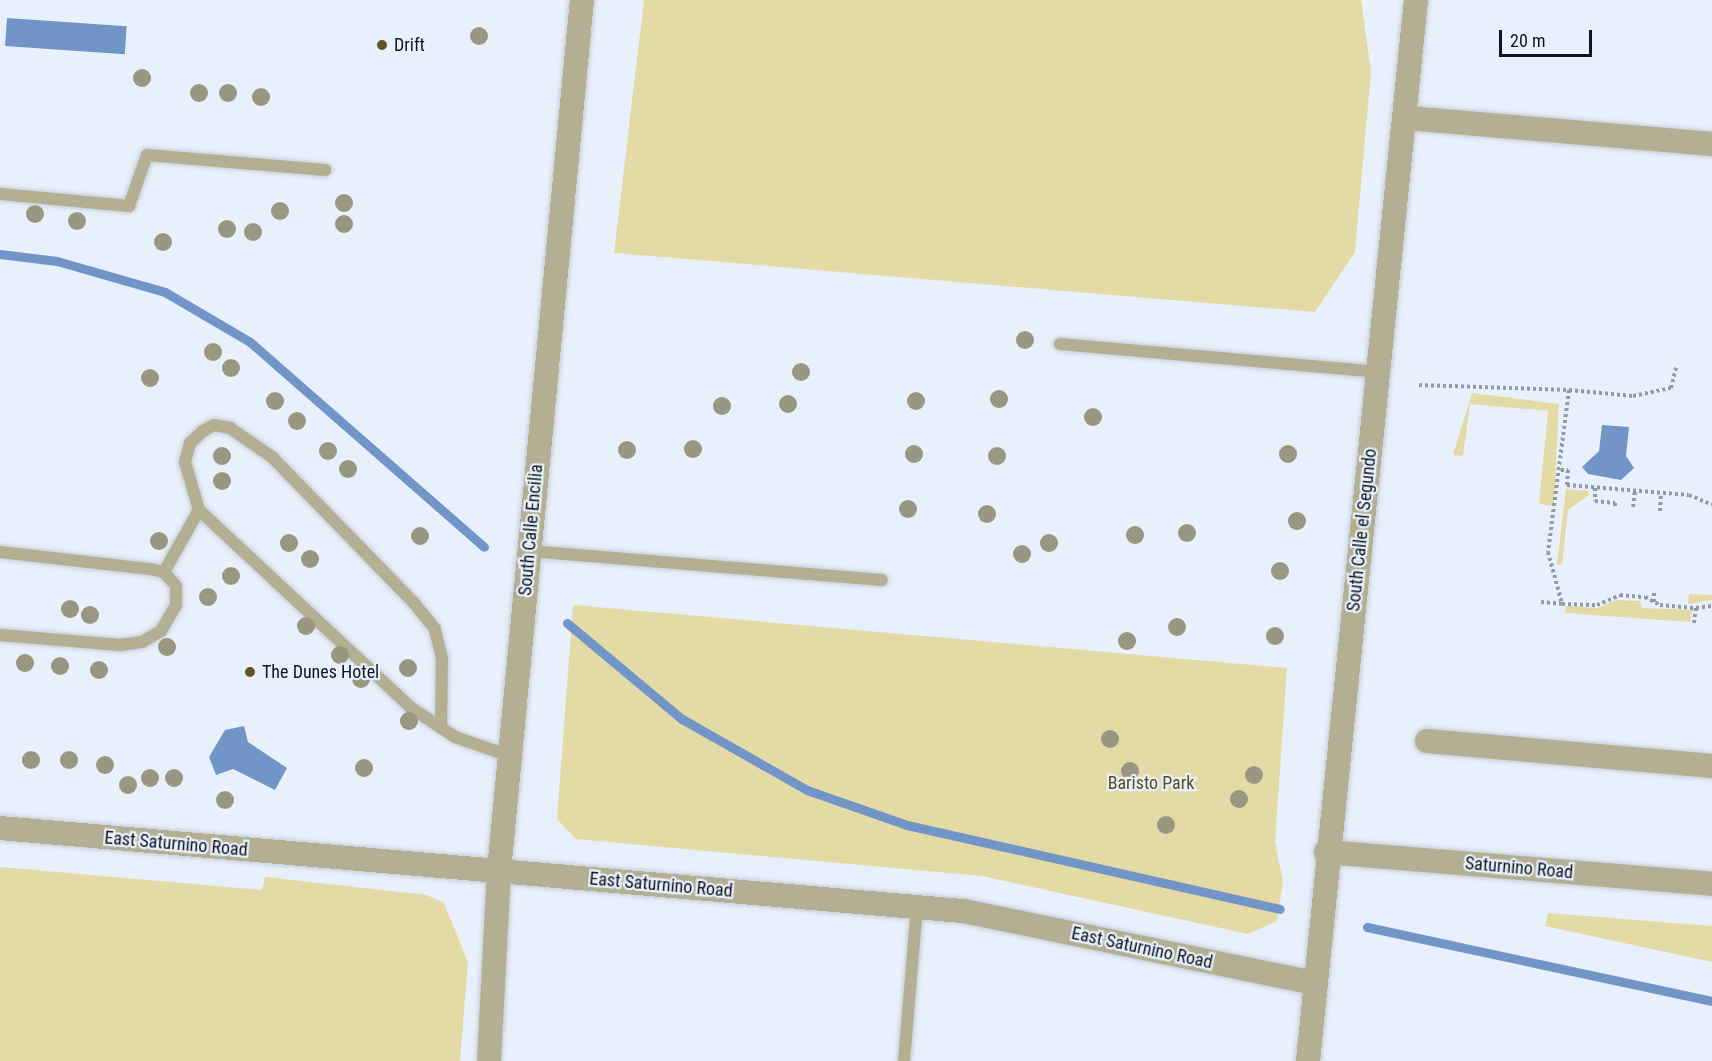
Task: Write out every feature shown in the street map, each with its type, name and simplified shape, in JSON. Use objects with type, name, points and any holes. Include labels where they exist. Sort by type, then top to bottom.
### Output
[{"type":"street","name":"South Calle Encilia","points":[[489,1061],[500,871],[510,756],[582,0]]},
{"type":"street","name":"South Calle el Segundo","points":[[1308,1061],[1326,852],[1408,118],[1416,0]]},
{"type":"street","points":[[1408,118],[1712,144]]},
{"type":"street","points":[[1427,741],[1712,766]]},
{"type":"street","name":"East Saturnino Road","points":[[0,828],[963,911],[1315,983]]},
{"type":"street","name":"Saturnino Road","points":[[1326,852],[1712,884]]},
{"type":"lane","points":[[0,194],[129,206],[147,155],[325,171]]},
{"type":"lane","points":[[1060,344],[1380,372]]},
{"type":"lane","points":[[441,728],[442,658],[435,629],[272,457],[230,428],[214,425],[202,431],[190,443],[185,462],[199,510],[410,707],[441,728],[510,756]]},
{"type":"lane","points":[[164,572],[199,510]]},
{"type":"lane","points":[[529,551],[882,580]]},
{"type":"lane","points":[[0,552],[164,572],[176,586],[176,605],[161,631],[142,642],[120,645],[0,635]]},
{"type":"lane","points":[[904,1061],[917,907]]},
{"type":"path","points":[[1419,385],[1569,390],[1633,396],[1671,388],[1676,368]]},
{"type":"path","points":[[1562,604],[1548,552],[1561,470],[1569,390]]},
{"type":"path","points":[[1561,470],[1568,470],[1566,485],[1661,494],[1712,505]]},
{"type":"path","points":[[1595,488],[1595,501],[1615,503],[1615,508]]},
{"type":"path","points":[[1633,507],[1635,491]]},
{"type":"path","points":[[1660,511],[1661,494]]},
{"type":"path","points":[[1654,590],[1654,602]]},
{"type":"path","points":[[1541,602],[1597,605],[1620,595],[1696,608],[1712,606]]},
{"type":"path","points":[[1694,623],[1696,608]]},
{"type":"green space","points":[[644,0],[1361,0],[1371,71],[1355,252],[1315,312],[614,253]]},
{"type":"green space","points":[[1472,393],[1559,404],[1554,506],[1539,504],[1548,411],[1470,404],[1463,456],[1453,455]]},
{"type":"green space","points":[[1566,489],[1588,491],[1589,495],[1568,510],[1562,565],[1557,564]]},
{"type":"green space","points":[[1689,594],[1712,595],[1712,600],[1688,604]]},
{"type":"green space","points":[[1616,600],[1640,601],[1642,608],[1692,610],[1690,622],[1565,613],[1566,606],[1598,608]]},
{"type":"green space","name":"Baristo Park","points":[[573,605],[1287,668],[1275,842],[1283,882],[1277,921],[1248,934],[982,876],[576,839],[557,819]]},
{"type":"green space","points":[[0,867],[262,890],[265,877],[427,895],[444,903],[468,962],[460,1061],[0,1061]]},
{"type":"green space","points":[[1548,913],[1712,926],[1712,962],[1545,926]]},
{"type":"water","points":[[7,18],[127,26],[125,54],[5,46]]},
{"type":"water","points":[[1602,425],[1629,427],[1626,456],[1634,468],[1621,480],[1588,474],[1582,467],[1599,451]]},
{"type":"water","points":[[244,726],[248,742],[287,768],[275,790],[233,769],[216,775],[209,757],[225,730]]},
{"type":"waterway","points":[[0,254],[57,261],[165,292],[250,342],[484,547]]},
{"type":"waterway","points":[[567,623],[682,719],[807,790],[907,825],[1280,909]]},
{"type":"waterway","points":[[1367,927],[1712,1001]]},
{"type":"place","name":"Drift","points":[[382,45]]},
{"type":"place","name":"The Dunes Hotel","points":[[250,672]]}]
